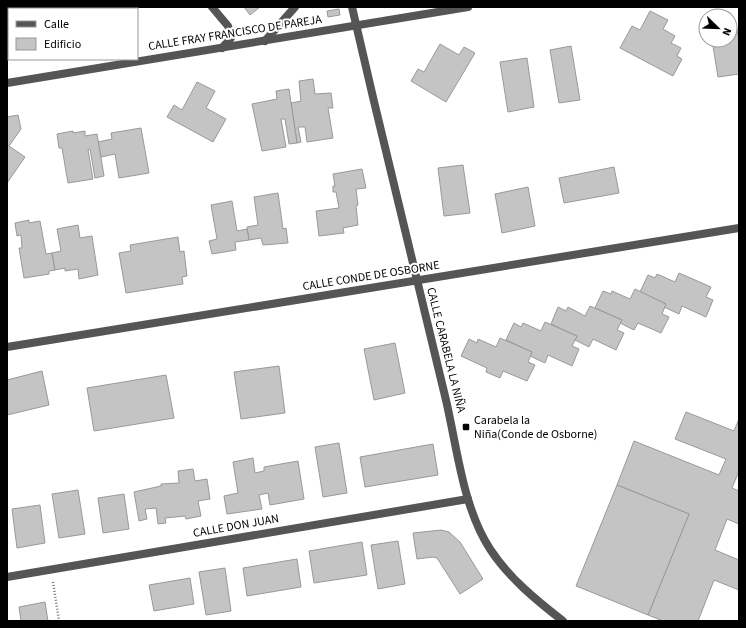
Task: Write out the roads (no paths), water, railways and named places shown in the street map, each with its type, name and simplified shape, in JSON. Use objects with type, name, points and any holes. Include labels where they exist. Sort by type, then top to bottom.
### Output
[{"type":"street","points":[[212,7],[228,26],[231,38],[222,48]]},
{"type":"street","points":[[265,41],[295,7]]},
{"type":"street","name":"CALLE CARABELA LA NIÑA","points":[[352,7],[453,428],[468,499],[478,526],[490,549],[531,596],[563,621]]},
{"type":"street","name":"CALLE FRAY FRANCISCO DE PAREJA","points":[[7,83],[468,7]]},
{"type":"street","name":"CALLE CONDE DE OSBORNE","points":[[7,348],[739,228]]},
{"type":"street","name":"CALLE DON JUAN","points":[[7,577],[468,499]]},
{"type":"place","name":"Carabela la Niña(Conde de Osborne)","points":[[466,427]]}]
